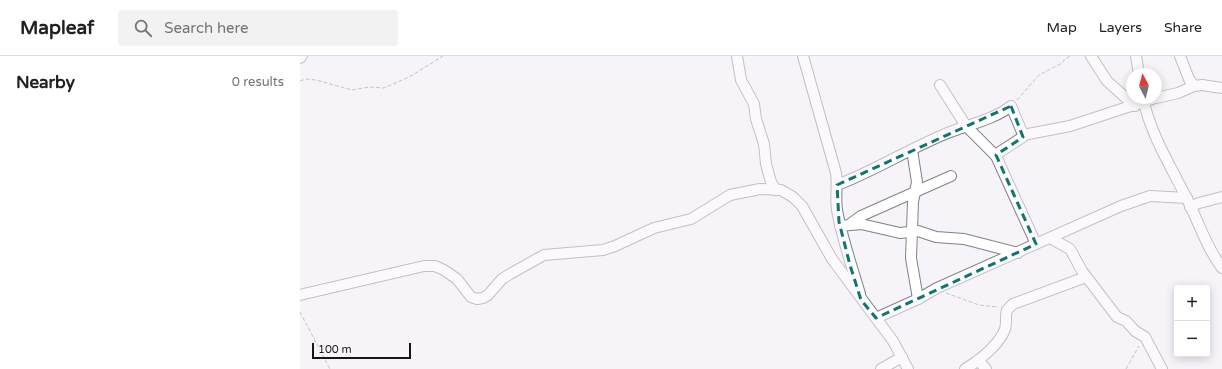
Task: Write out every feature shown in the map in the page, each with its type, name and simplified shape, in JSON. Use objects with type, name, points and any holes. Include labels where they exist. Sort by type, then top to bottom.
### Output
[{"type":"street","points":[[737,56],[741,80],[754,104],[756,119],[764,144],[766,164],[771,182],[776,190]]},
{"type":"street","points":[[803,56],[836,172],[836,207],[845,225],[861,300]]},
{"type":"street","points":[[1091,56],[1107,81],[1126,93]]},
{"type":"street","points":[[1136,56],[1138,68]]},
{"type":"street","points":[[1180,56],[1189,79],[1194,86]]},
{"type":"street","points":[[940,85],[966,126],[995,155],[1036,244]]},
{"type":"street","points":[[1162,97],[1178,93],[1194,86],[1202,85],[1222,88]]},
{"type":"street","points":[[995,155],[1020,140],[1023,135],[1070,126],[1134,104]]},
{"type":"street","points":[[1141,104],[1165,158],[1189,203],[1212,252],[1222,268]]},
{"type":"street","points":[[837,185],[856,178],[942,135],[1011,106],[1023,135]]},
{"type":"street","points":[[912,150],[916,175],[916,191],[911,266],[917,288],[918,299]]},
{"type":"street","points":[[845,225],[861,216],[951,176]]},
{"type":"street","points":[[300,295],[424,266],[434,266],[444,270],[458,279],[472,296],[477,299],[483,298],[488,295],[502,279],[544,255],[603,250],[654,228],[691,219],[730,195],[760,189],[782,190],[793,197],[802,206],[832,259],[861,300],[893,341],[908,369]]},
{"type":"street","points":[[876,318],[918,299],[937,288],[1142,198],[1155,196],[1189,203],[1199,203],[1222,197]]},
{"type":"street","points":[[845,225],[861,224],[887,231],[912,233],[918,231],[936,237],[964,239],[1018,253]]},
{"type":"street","points":[[1050,238],[1070,248],[1086,277],[1117,317],[1126,321],[1135,332],[1144,337],[1162,369]]},
{"type":"street","points":[[965,369],[996,345],[1006,327],[1007,310],[1018,301],[1086,277]]},
{"type":"street","points":[[881,369],[902,357]]},
{"type":"street","points":[[978,360],[986,369]]},
{"type":"path","points":[[300,81],[306,79],[316,80],[352,90],[368,87],[384,88],[411,76],[443,56]]},
{"type":"path","points":[[1011,106],[1039,75],[1062,63],[1070,56]]},
{"type":"path","points":[[937,288],[959,298],[1007,310]]},
{"type":"path","points":[[300,312],[330,369]]},
{"type":"path","points":[[1126,369],[1144,337]]},
{"type":"highlighted area","points":[[1011,106],[1023,137],[996,155],[1036,244],[876,318],[861,300],[850,265],[839,222],[837,185]]}]
